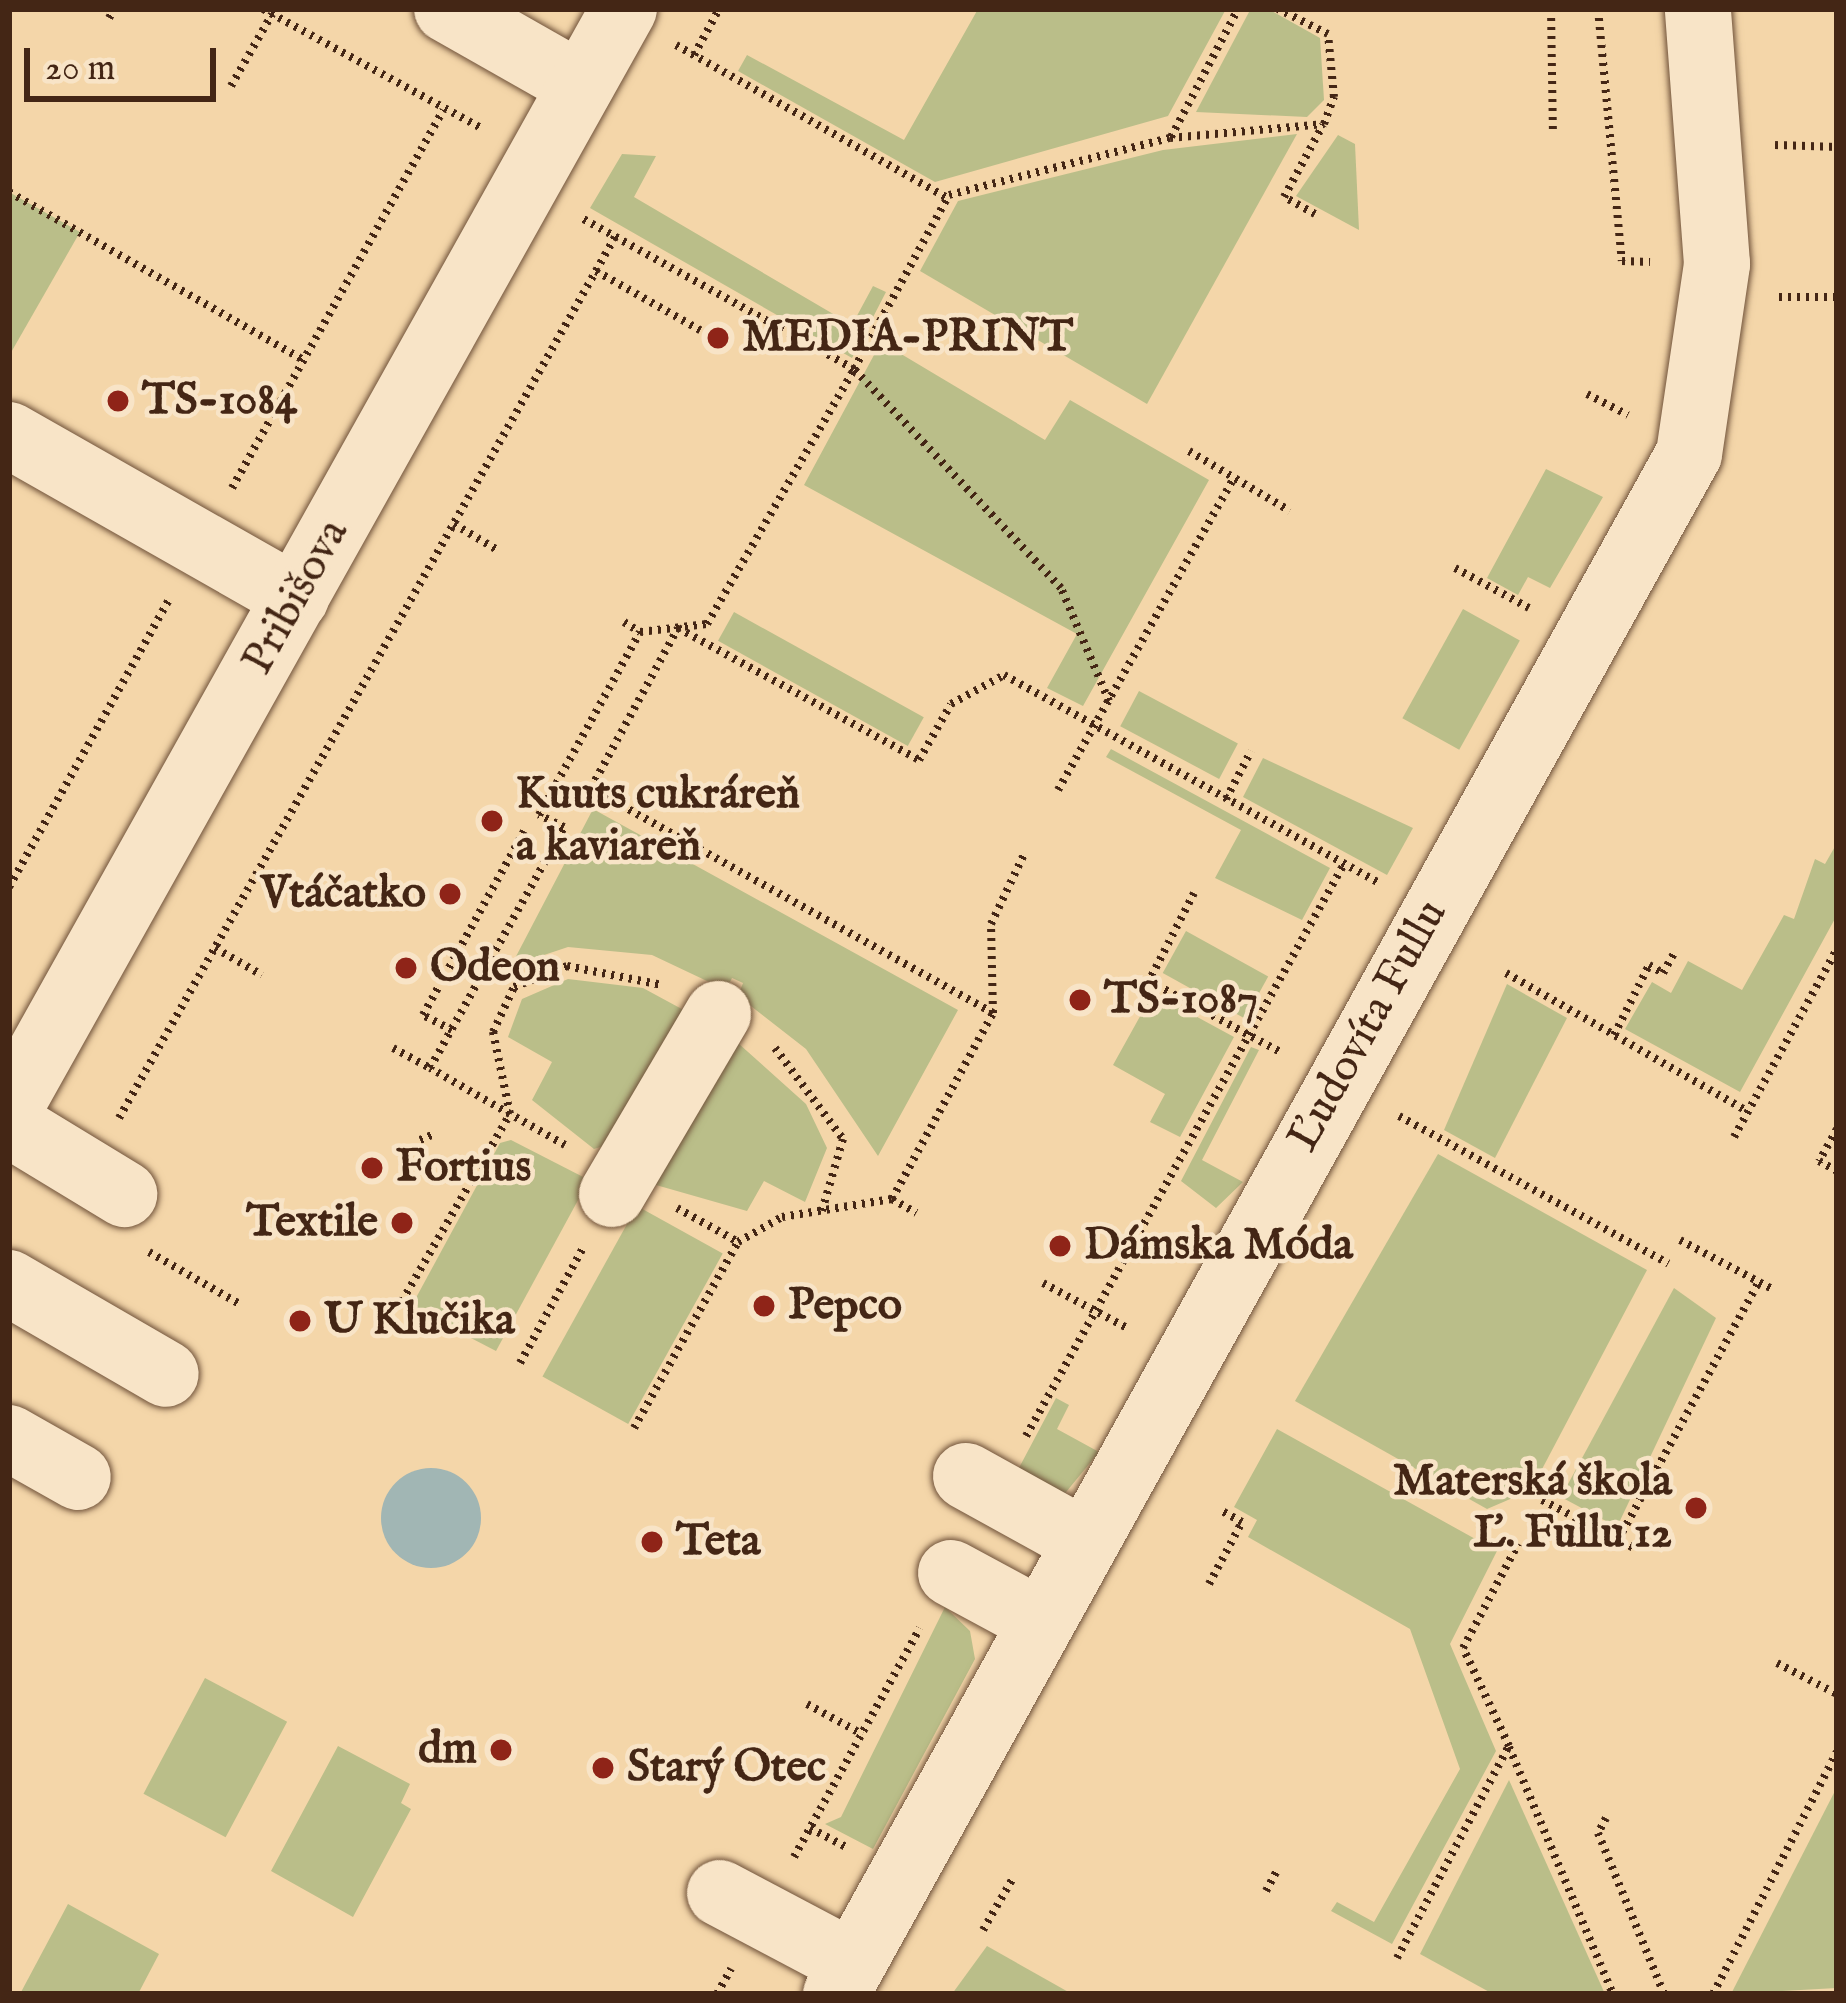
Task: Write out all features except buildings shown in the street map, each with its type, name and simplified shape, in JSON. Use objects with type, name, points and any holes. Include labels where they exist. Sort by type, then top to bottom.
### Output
[{"type":"street","points":[[447,9],[581,85]]},
{"type":"street","name":"Pribišova","points":[[9,1109],[624,9]]},
{"type":"street","name":"Ľudovíta Fullu","points":[[844,1978],[1082,1540],[1690,454],[1741,281],[1698,9]]},
{"type":"street","points":[[9,435],[296,598]]},
{"type":"street","points":[[612,1193],[718,1014]]},
{"type":"street","points":[[9,1124],[106,1183]]},
{"type":"street","points":[[9,1283],[166,1374]]},
{"type":"street","points":[[9,1438],[78,1477]]},
{"type":"street","points":[[980,1484],[1082,1540]]},
{"type":"street","points":[[951,1573],[1038,1620]]},
{"type":"street","points":[[741,1904],[844,1978]]},
{"type":"path","points":[[719,9],[694,55],[947,198],[1170,138],[1324,124]]},
{"type":"path","points":[[1170,138],[1238,9]]},
{"type":"path","points":[[1278,9],[1328,34],[1334,97],[1284,197],[1316,214]]},
{"type":"path","points":[[1551,9],[1552,131]]},
{"type":"path","points":[[1598,9],[1622,261],[1837,296]]},
{"type":"path","points":[[231,86],[267,11],[502,138]]},
{"type":"path","points":[[1755,144],[1837,147]]},
{"type":"path","points":[[9,192],[304,360]]},
{"type":"path","points":[[580,196],[581,218],[854,369],[1061,588],[1109,700]]},
{"type":"path","points":[[624,622],[640,632],[707,624],[947,198]]},
{"type":"path","points":[[106,1183],[214,948],[615,236]]},
{"type":"path","points":[[596,271],[700,330]]},
{"type":"path","points":[[1587,394],[1645,424]]},
{"type":"path","points":[[1189,451],[1290,511]]},
{"type":"path","points":[[1058,790],[1234,478]]},
{"type":"path","points":[[453,524],[499,551]]},
{"type":"path","points":[[1454,568],[1507,597]]},
{"type":"path","points":[[678,628],[919,760],[951,704],[1004,675],[1391,890]]},
{"type":"path","points":[[678,628],[591,788],[993,1013]]},
{"type":"path","points":[[430,1068],[564,827],[539,815],[640,632]]},
{"type":"path","points":[[1226,799],[1251,751]]},
{"type":"path","points":[[452,1030],[423,1015],[524,831]]},
{"type":"path","points":[[892,1199],[993,1013],[991,924],[1024,852]]},
{"type":"path","points":[[980,1484],[1095,1312],[1344,864]]},
{"type":"path","points":[[1194,893],[1149,981],[1299,1062]]},
{"type":"path","points":[[214,948],[262,975]]},
{"type":"path","points":[[1734,1137],[1837,949]]},
{"type":"path","points":[[1614,1035],[1649,965],[1663,973],[1674,953]]},
{"type":"path","points":[[1506,973],[1747,1111]]},
{"type":"path","points":[[393,1048],[510,1114],[402,1301]]},
{"type":"path","points":[[1837,1129],[1819,1161],[1837,1171]]},
{"type":"path","points":[[420,1140],[434,1134]]},
{"type":"path","points":[[1431,1134],[1668,1263]]},
{"type":"path","points":[[520,1363],[612,1193]]},
{"type":"path","points":[[634,1428],[738,1241],[782,1217],[892,1199],[916,1213]]},
{"type":"path","points":[[1680,1240],[1774,1289]]},
{"type":"path","points":[[1618,1540],[1759,1281]]},
{"type":"path","points":[[1043,1282],[1132,1331]]},
{"type":"path","points":[[1542,1500],[1634,1548]]},
{"type":"path","points":[[1209,1585],[1242,1522],[1220,1510]]},
{"type":"path","points":[[1518,1544],[1463,1648],[1613,1994]]},
{"type":"path","points":[[717,1994],[741,1904],[862,1734],[951,1573]]},
{"type":"path","points":[[1778,1663],[1837,1694]]},
{"type":"path","points":[[807,1704],[862,1734]]},
{"type":"path","points":[[1397,1958],[1509,1746]]},
{"type":"path","points":[[1713,1994],[1837,1752]]},
{"type":"path","points":[[1606,1818],[1598,1833],[1664,1994]]},
{"type":"path","points":[[1266,1891],[1278,1868]]},
{"type":"path","points":[[983,1930],[1013,1878]]},
{"type":"green space","points":[[978,9],[1226,9],[1168,116],[935,182],[738,71],[747,55],[904,140]]},
{"type":"green space","points":[[1268,9],[1320,38],[1324,100],[1307,117],[1196,112],[1249,12]]},
{"type":"green space","points":[[1297,134],[1147,404],[920,271],[958,201],[1163,150]]},
{"type":"green space","points":[[1338,135],[1355,144],[1359,230],[1296,196]]},
{"type":"green space","points":[[622,154],[656,156],[634,197],[852,325],[873,286],[886,292],[852,358],[590,208]]},
{"type":"green space","points":[[9,192],[80,232],[9,356]]},
{"type":"green space","points":[[881,342],[1045,440],[1070,400],[1209,480],[1083,706],[1047,688],[1077,634],[804,485]]},
{"type":"green space","points":[[1546,469],[1603,497],[1550,588],[1528,577],[1518,595],[1487,578]]},
{"type":"green space","points":[[1463,609],[1520,641],[1459,750],[1402,718]]},
{"type":"green space","points":[[734,612],[924,717],[908,746],[718,641]]},
{"type":"green space","points":[[1139,691],[1238,744],[1219,779],[1120,726]]},
{"type":"green space","points":[[1111,749],[1330,868],[1302,920],[1215,878],[1241,830],[1106,757]]},
{"type":"green space","points":[[1263,758],[1413,828],[1387,875],[1243,797]]},
{"type":"green space","points":[[593,809],[958,1010],[878,1156],[806,1049],[738,996],[743,983],[732,978],[726,990],[652,955],[568,947],[511,966]]},
{"type":"green space","points":[[1837,843],[1837,915],[1740,1092],[1625,1029],[1652,982],[1671,993],[1688,961],[1742,990],[1784,915],[1794,919],[1815,859],[1825,864]]},
{"type":"green space","points":[[1186,931],[1268,977],[1245,1019],[1163,973]]},
{"type":"green space","points":[[568,979],[643,988],[691,1014],[632,1137],[594,1149],[532,1100],[552,1062],[508,1037],[522,999]]},
{"type":"green space","points":[[1507,984],[1567,1018],[1495,1158],[1444,1130]]},
{"type":"green space","points":[[1153,993],[1234,1037],[1180,1137],[1150,1122],[1165,1094],[1113,1065]]},
{"type":"green space","points":[[729,1035],[806,1104],[827,1148],[805,1202],[764,1181],[747,1211],[656,1185],[654,1147]]},
{"type":"green space","points":[[1251,1047],[1259,1050],[1202,1160],[1243,1182],[1216,1208],[1181,1181]]},
{"type":"green space","points":[[511,1140],[589,1180],[496,1351],[411,1307],[500,1143]]},
{"type":"green space","points":[[1438,1154],[1647,1270],[1531,1490],[1487,1509],[1295,1401]]},
{"type":"green space","points":[[637,1206],[723,1254],[628,1424],[542,1377]]},
{"type":"green space","points":[[1674,1288],[1716,1318],[1617,1527],[1561,1497]]},
{"type":"green space","points":[[1056,1398],[1069,1405],[1057,1429],[1099,1452],[1062,1497],[1011,1483]]},
{"type":"green space","points":[[1277,1429],[1497,1551],[1450,1644],[1496,1751],[1392,1944],[1331,1911],[1337,1902],[1374,1922],[1460,1769],[1410,1629],[1248,1537],[1257,1520],[1234,1507]]},
{"type":"green space","points":[[945,1607],[970,1631],[975,1659],[873,1849],[825,1824],[841,1817]]},
{"type":"green space","points":[[205,1678],[287,1722],[226,1837],[143,1794]]},
{"type":"green space","points":[[338,1746],[410,1784],[401,1803],[411,1809],[353,1917],[271,1871]]},
{"type":"green space","points":[[1509,1780],[1605,1994],[1493,1994],[1420,1954]]},
{"type":"green space","points":[[1837,1787],[1837,1988],[1731,1994]]},
{"type":"green space","points":[[68,1904],[159,1954],[138,1994],[20,1994]]},
{"type":"green space","points":[[987,1946],[1072,1994],[952,1994]]},
{"type":"shaded area","points":[[431,1468],[450,1472],[466,1483],[477,1499],[481,1518],[477,1537],[466,1553],[450,1564],[431,1568],[412,1564],[396,1553],[385,1537],[381,1518],[385,1499],[396,1483],[412,1472]]},
{"type":"place","name":"MEDIA-PRINT","points":[[718,338]]},
{"type":"place","name":"TS-1084","points":[[118,401]]},
{"type":"place","name":"Kuuts cukráreň a kaviareň","points":[[492,821]]},
{"type":"place","name":"Vtáčatko","points":[[450,894]]},
{"type":"place","name":"Odeon","points":[[406,968]]},
{"type":"place","name":"TS-1087","points":[[1080,1000]]},
{"type":"place","name":"Fortius","points":[[372,1168]]},
{"type":"place","name":"Textile","points":[[402,1223]]},
{"type":"place","name":"Dámska Móda","points":[[1060,1246]]},
{"type":"place","name":"Pepco","points":[[764,1306]]},
{"type":"place","name":"U Klučika","points":[[300,1321]]},
{"type":"place","name":"Materská škola Ľ. Fullu 12","points":[[1696,1508]]},
{"type":"place","name":"Teta","points":[[652,1542]]},
{"type":"place","name":"dm","points":[[501,1750]]},
{"type":"place","name":"Starý Otec","points":[[603,1768]]}]
